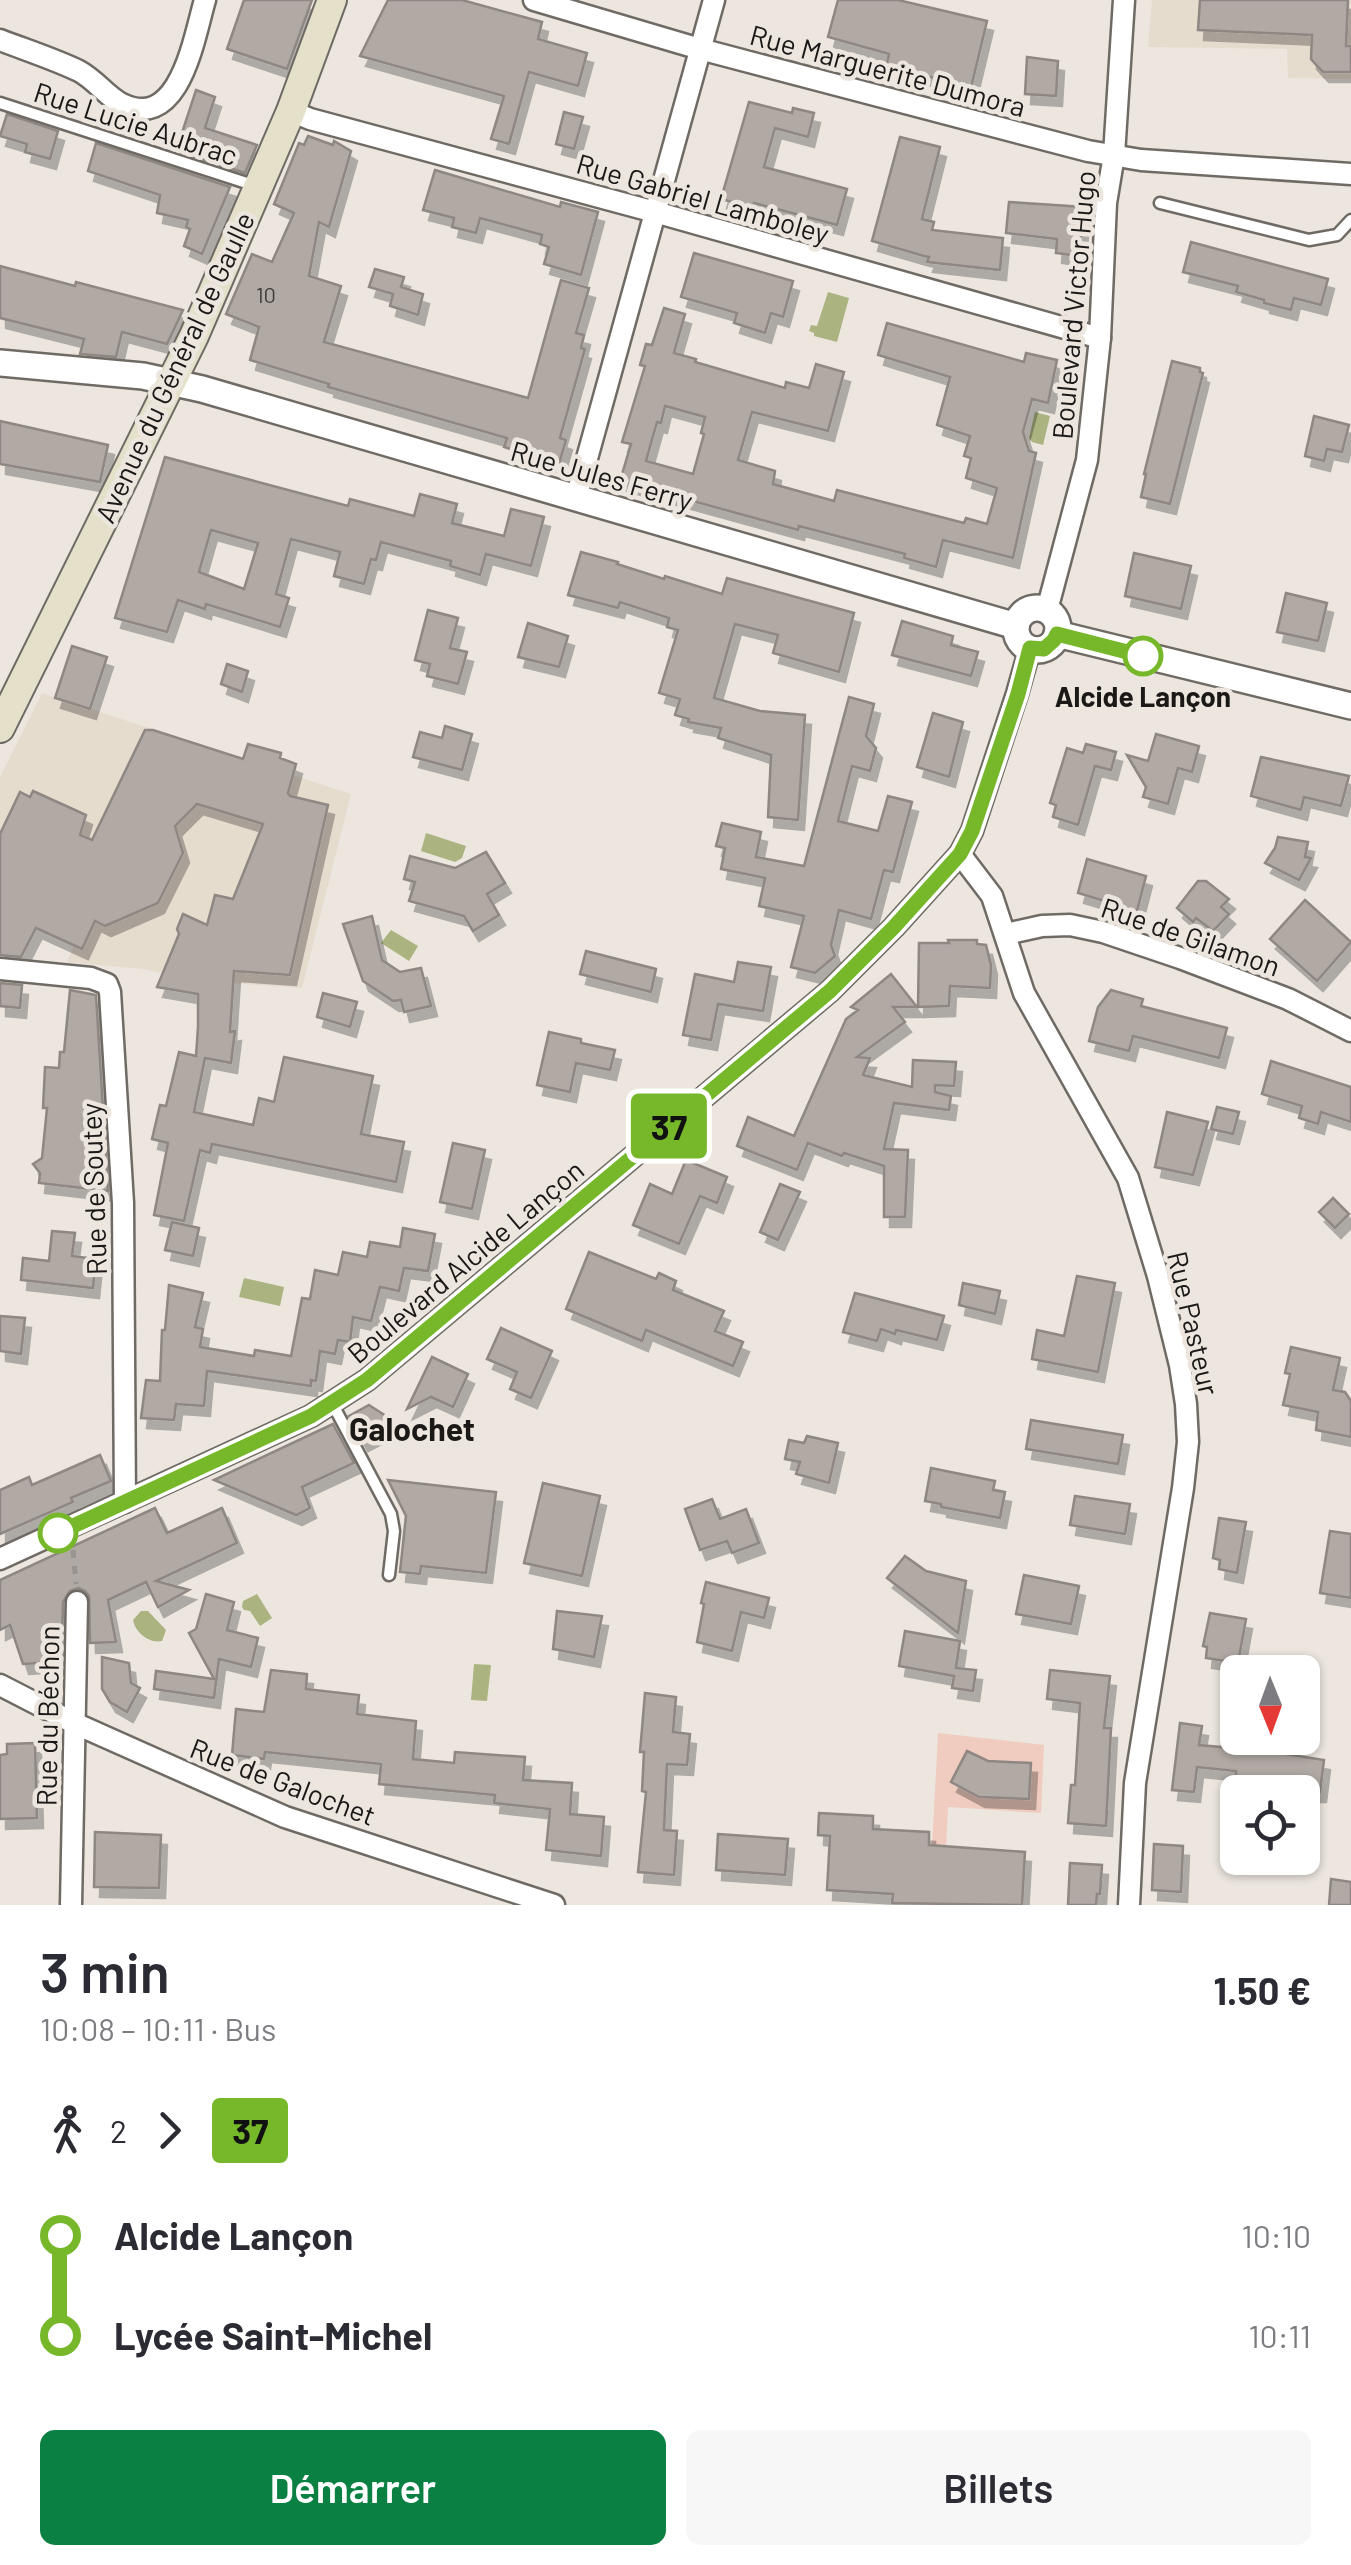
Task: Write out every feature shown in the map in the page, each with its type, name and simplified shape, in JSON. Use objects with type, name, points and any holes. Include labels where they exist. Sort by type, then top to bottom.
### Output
[{"type":"main road","name":"Avenue du Général de Gaulle","points":[[0,728],[194,336],[291,111],[332,0]]},
{"type":"street","points":[[0,40],[82,72],[118,102],[144,109],[156,106],[179,85],[206,0]]},
{"type":"street","name":"Rue Marguerite Dumora","points":[[534,0],[700,49],[1088,151],[1141,160],[1351,174]]},
{"type":"street","points":[[576,498],[714,0]]},
{"type":"street","name":"Boulevard Victor Hugo","points":[[1052,622],[1087,460],[1100,338],[1106,203],[1114,155],[1124,0]]},
{"type":"street","name":"Rue Gabriel Lamboley","points":[[291,111],[310,120],[655,212],[1100,338]]},
{"type":"street","name":"Rue Jules Ferry","points":[[0,363],[171,382],[1016,626]]},
{"type":"street","points":[[1052,622],[1054,640],[1044,649],[1030,648],[1019,640],[1016,626],[1022,614],[1040,608],[1052,622],[1351,706]]},
{"type":"street","name":"Boulevard Alcide Lançon","points":[[0,1559],[295,1424],[367,1380],[830,991],[960,854],[972,831],[1030,648]]},
{"type":"street","name":"Rue Pasteur","points":[[960,854],[992,896],[1024,993],[1128,1178],[1180,1365],[1188,1442],[1135,1783],[1129,1905]]},
{"type":"street","name":"Rue de Gilamon","points":[[1006,934],[1070,925],[1103,932],[1288,999],[1351,1031]]},
{"type":"street","name":"Rue de Soutey","points":[[0,970],[91,978],[107,984],[110,992],[123,1203],[125,1502]]},
{"type":"street","name":"Rue du Béchon","points":[[71,1905],[77,1602]]},
{"type":"street","name":"Rue de Galochet","points":[[0,1684],[74,1724],[286,1817],[554,1905]]},
{"type":"lane","name":"Rue Lucie Aubrac","points":[[0,102],[258,186]]},
{"type":"lane","points":[[1160,203],[1309,240],[1337,235],[1351,220]]},
{"type":"lane","points":[[332,1402],[391,1514],[394,1531],[389,1576]]},
{"type":"path","name":"Rue du Béchon","points":[[64,1530],[72,1543],[77,1602]]},
{"type":"shaded area","points":[[1152,0],[1351,0],[1351,79],[1288,78],[1287,49],[1148,47]]},
{"type":"shaded area","points":[[828,292],[849,298],[837,342],[809,331],[811,325],[817,326]]},
{"type":"shaded area","points":[[1035,412],[1050,416],[1043,445],[1029,438]]},
{"type":"shaded area","points":[[42,693],[351,794],[302,988],[202,981],[142,969],[67,962],[74,945],[0,911],[0,777]]},
{"type":"shaded area","points":[[426,833],[466,846],[462,858],[455,862],[421,851]]},
{"type":"shaded area","points":[[391,930],[418,946],[409,961],[381,943]]},
{"type":"shaded area","points":[[244,1278],[284,1287],[280,1306],[239,1297]]},
{"type":"shaded area","points":[[257,1594],[272,1618],[260,1626],[250,1611],[242,1607],[243,1601]]},
{"type":"shaded area","points":[[141,1611],[148,1611],[166,1630],[162,1641],[148,1639],[137,1629],[133,1620]]},
{"type":"shaded area","points":[[474,1664],[491,1665],[487,1701],[471,1700]]},
{"type":"shaded area","points":[[938,1733],[1044,1745],[1041,1813],[948,1807],[943,1905],[929,1905]]},
{"type":"building","points":[[244,0],[312,0],[287,69],[227,49]]},
{"type":"building","points":[[388,0],[462,0],[542,22],[538,39],[587,53],[578,86],[529,72],[509,144],[491,139],[504,96],[360,56]]},
{"type":"building","points":[[838,0],[898,0],[987,21],[970,92],[938,84],[939,79],[886,67],[889,54],[828,37]]},
{"type":"building","points":[[1200,0],[1348,0],[1346,46],[1351,46],[1351,72],[1323,72],[1311,59],[1312,35],[1198,30]]},
{"type":"building","points":[[1027,57],[1058,61],[1056,96],[1025,94]]},
{"type":"building","points":[[196,90],[215,97],[205,128],[257,145],[245,173],[176,151]]},
{"type":"building","points":[[749,102],[792,113],[793,108],[814,113],[808,137],[775,128],[764,167],[847,189],[837,225],[754,203],[753,208],[721,199]]},
{"type":"building","points":[[564,112],[583,117],[574,149],[556,144]]},
{"type":"building","points":[[7,114],[58,131],[50,159],[25,152],[27,144],[0,136]]},
{"type":"building","points":[[308,136],[333,145],[334,141],[351,151],[329,227],[319,222],[309,276],[341,286],[324,342],[528,398],[561,280],[589,288],[576,333],[584,335],[581,348],[585,349],[560,438],[566,440],[559,464],[504,447],[507,438],[328,387],[329,384],[250,360],[259,327],[226,314],[252,254],[272,262],[294,213],[274,204],[299,143],[304,145]]},
{"type":"building","points":[[900,137],[940,147],[922,219],[934,222],[932,230],[1003,238],[1000,270],[927,262],[929,257],[872,241]]},
{"type":"building","points":[[96,143],[230,187],[202,254],[184,246],[190,229],[186,227],[188,220],[157,213],[160,195],[88,171]]},
{"type":"building","points":[[435,170],[560,207],[561,202],[598,212],[581,275],[544,264],[549,247],[540,244],[542,235],[480,218],[476,233],[452,227],[454,218],[423,210]]},
{"type":"building","points":[[1009,202],[1084,207],[1079,256],[1056,253],[1057,239],[1006,233]]},
{"type":"building","points":[[1191,242],[1328,279],[1321,305],[1294,298],[1291,310],[1236,292],[1238,286],[1183,272]]},
{"type":"building","points":[[694,253],[793,281],[783,317],[771,313],[765,333],[734,323],[737,313],[681,297]]},
{"type":"building","points":[[0,266],[183,310],[167,344],[122,332],[116,357],[80,354],[84,339],[0,318]]},
{"type":"building","points":[[375,269],[404,277],[401,287],[423,294],[418,315],[390,306],[393,294],[369,287]]},
{"type":"building","points":[[664,308],[685,314],[674,353],[696,359],[695,362],[785,388],[786,382],[809,388],[816,364],[844,372],[828,431],[752,412],[738,460],[775,471],[773,484],[834,501],[837,490],[964,523],[966,518],[987,524],[997,488],[966,478],[971,458],[964,456],[970,436],[937,425],[950,377],[878,355],[887,323],[1024,362],[1026,353],[1057,360],[1048,403],[1032,399],[1023,432],[1029,451],[1036,453],[1013,558],[943,540],[936,567],[904,558],[905,554],[799,526],[798,530],[620,481],[631,444],[622,442],[645,366],[640,365],[646,344],[652,345]],"holes":[[[665,406],[705,417],[693,474],[646,461]]]},
{"type":"building","points":[[1172,361],[1200,368],[1203,373],[1170,504],[1141,497]]},
{"type":"building","points":[[1314,416],[1349,425],[1342,452],[1327,449],[1324,461],[1305,456]]},
{"type":"building","points":[[0,421],[108,445],[100,482],[0,464]]},
{"type":"building","points":[[165,457],[348,506],[350,499],[414,516],[420,494],[457,504],[452,523],[504,536],[511,509],[544,517],[531,566],[486,554],[480,575],[450,566],[451,561],[381,542],[364,584],[334,576],[340,552],[291,539],[276,594],[289,598],[280,627],[206,604],[205,609],[178,600],[167,632],[115,618]],"holes":[[[211,530],[258,543],[244,589],[199,572]]]},
{"type":"building","points":[[581,552],[722,594],[727,578],[854,613],[839,672],[773,653],[778,635],[735,624],[714,698],[760,711],[805,715],[798,820],[768,817],[771,755],[718,738],[721,728],[688,722],[689,719],[675,715],[680,699],[659,693],[678,630],[667,627],[669,618],[620,602],[618,608],[568,595]]},
{"type":"building","points":[[1134,553],[1191,566],[1181,609],[1125,596]]},
{"type":"building","points":[[1286,593],[1327,603],[1318,641],[1277,632]]},
{"type":"building","points":[[428,610],[458,618],[450,648],[467,652],[458,684],[427,676],[430,664],[415,660]]},
{"type":"building","points":[[902,621],[953,636],[951,645],[978,652],[971,676],[892,655]]},
{"type":"building","points":[[528,623],[568,636],[559,667],[518,657]]},
{"type":"building","points":[[72,646],[107,657],[90,709],[55,698]]},
{"type":"building","points":[[227,664],[248,671],[242,692],[221,684]]},
{"type":"building","points":[[849,697],[874,704],[866,736],[876,748],[870,771],[852,766],[838,821],[878,831],[888,796],[912,802],[893,872],[884,870],[871,919],[839,910],[831,945],[835,956],[815,973],[791,967],[804,916],[759,906],[765,878],[721,869],[725,848],[716,846],[722,823],[761,832],[756,857],[804,866]]},
{"type":"building","points":[[933,713],[963,722],[949,777],[917,767]]},
{"type":"building","points":[[445,726],[472,734],[462,770],[413,757],[420,732],[442,738]]},
{"type":"building","points":[[145,730],[243,759],[248,744],[281,753],[280,758],[296,764],[290,796],[328,805],[290,975],[234,971],[231,1063],[205,1058],[194,1112],[253,1125],[259,1098],[274,1102],[284,1057],[373,1076],[361,1134],[404,1142],[396,1182],[212,1144],[210,1153],[200,1150],[184,1221],[154,1215],[168,1143],[152,1139],[160,1105],[166,1106],[179,1052],[196,1056],[198,1027],[198,994],[157,987],[183,914],[207,925],[215,895],[233,899],[263,824],[197,804],[175,826],[183,853],[158,903],[105,926],[95,921],[82,949],[36,928],[21,957],[0,955],[0,834],[20,792],[30,797],[33,791],[86,815],[80,835],[92,840]]},
{"type":"building","points":[[1156,734],[1199,746],[1192,772],[1178,768],[1168,804],[1143,797],[1146,787],[1127,755],[1148,761]]},
{"type":"building","points":[[1086,744],[1116,752],[1111,770],[1095,766],[1078,825],[1053,817],[1056,805],[1050,803],[1067,748],[1083,753]]},
{"type":"building","points":[[1261,757],[1349,776],[1341,806],[1304,797],[1301,810],[1251,796]]},
{"type":"building","points":[[1278,837],[1308,842],[1305,857],[1311,858],[1299,880],[1265,863]]},
{"type":"building","points":[[486,852],[505,883],[487,894],[499,915],[473,931],[464,916],[409,901],[415,882],[404,879],[410,856],[455,868]]},
{"type":"building","points":[[1087,859],[1146,876],[1137,911],[1078,893]]},
{"type":"building","points":[[1198,881],[1206,881],[1229,899],[1221,907],[1229,914],[1213,931],[1196,918],[1193,922],[1177,908]]},
{"type":"building","points":[[1305,900],[1351,942],[1317,981],[1270,939]]},
{"type":"building","points":[[372,916],[382,960],[400,972],[421,968],[431,1006],[404,1012],[401,1000],[393,1001],[363,981],[343,924]]},
{"type":"building","points":[[948,940],[977,940],[977,944],[986,945],[991,965],[990,988],[950,986],[949,1006],[918,1007],[919,943],[949,943]]},
{"type":"building","points":[[586,951],[656,969],[651,992],[580,974]]},
{"type":"building","points":[[738,962],[771,967],[763,1011],[718,1004],[711,1040],[683,1035],[695,974],[734,982]]},
{"type":"building","points":[[891,974],[917,1007],[893,1007],[905,1022],[857,1057],[870,1058],[863,1075],[912,1087],[913,1060],[956,1062],[954,1086],[935,1085],[935,1092],[951,1096],[949,1110],[894,1103],[884,1149],[908,1150],[905,1217],[884,1217],[884,1166],[808,1143],[797,1170],[737,1146],[748,1117],[794,1136],[846,1019],[858,1010],[851,1007]]},
{"type":"building","points":[[0,983],[22,985],[20,1008],[0,1006]]},
{"type":"building","points":[[70,990],[96,995],[108,1191],[39,1183],[40,1173],[33,1164],[42,1158],[47,1108],[43,1108],[45,1067],[59,1068]]},
{"type":"building","points":[[1111,990],[1143,999],[1141,1006],[1227,1028],[1219,1058],[1133,1036],[1129,1051],[1089,1041],[1098,1007]]},
{"type":"building","points":[[323,993],[357,1002],[350,1027],[317,1017]]},
{"type":"building","points":[[549,1032],[615,1050],[610,1070],[576,1063],[570,1092],[537,1085]]},
{"type":"building","points":[[1271,1061],[1351,1087],[1351,1122],[1321,1112],[1318,1124],[1299,1118],[1302,1106],[1262,1094]]},
{"type":"building","points":[[1217,1107],[1239,1112],[1233,1134],[1211,1129]]},
{"type":"building","points":[[1167,1112],[1208,1122],[1193,1175],[1155,1167]]},
{"type":"building","points":[[453,1143],[485,1150],[472,1209],[440,1202]]},
{"type":"building","points":[[686,1160],[727,1177],[717,1203],[700,1196],[679,1244],[633,1225],[650,1184],[672,1194]]},
{"type":"building","points":[[780,1184],[800,1192],[778,1240],[760,1232]]},
{"type":"building","points":[[1333,1198],[1349,1214],[1335,1228],[1319,1212]]},
{"type":"building","points":[[172,1222],[199,1228],[193,1256],[165,1250]]},
{"type":"building","points":[[403,1228],[435,1234],[428,1271],[404,1268],[399,1291],[380,1287],[371,1321],[353,1317],[350,1342],[338,1340],[335,1354],[320,1351],[316,1381],[311,1380],[311,1386],[207,1371],[204,1406],[176,1404],[174,1420],[141,1418],[146,1380],[160,1381],[169,1285],[203,1293],[195,1327],[203,1329],[200,1347],[254,1356],[255,1350],[291,1356],[302,1298],[310,1299],[315,1270],[338,1275],[343,1252],[367,1257],[370,1242],[400,1247]]},
{"type":"building","points":[[52,1231],[75,1233],[72,1256],[96,1259],[93,1288],[21,1280],[23,1258],[49,1261]]},
{"type":"building","points":[[589,1252],[656,1279],[659,1273],[676,1281],[673,1290],[724,1311],[715,1331],[743,1342],[733,1366],[646,1330],[642,1341],[566,1309]]},
{"type":"building","points":[[1077,1276],[1115,1283],[1098,1372],[1032,1359],[1037,1330],[1064,1336]]},
{"type":"building","points":[[963,1283],[1000,1291],[995,1314],[959,1305]]},
{"type":"building","points":[[855,1293],[944,1316],[937,1340],[896,1330],[895,1334],[881,1329],[877,1341],[843,1332]]},
{"type":"building","points":[[0,1316],[25,1318],[21,1354],[0,1351]]},
{"type":"building","points":[[501,1328],[552,1351],[531,1398],[510,1389],[517,1372],[487,1359]]},
{"type":"building","points":[[1291,1347],[1340,1358],[1333,1390],[1345,1392],[1351,1401],[1351,1437],[1316,1430],[1318,1412],[1283,1405]]},
{"type":"building","points":[[432,1357],[468,1374],[453,1407],[431,1397],[407,1409]]},
{"type":"building","points":[[369,1405],[389,1418],[378,1424],[382,1431],[362,1441],[349,1416]]},
{"type":"building","points":[[1031,1420],[1123,1435],[1118,1464],[1026,1449]]},
{"type":"building","points":[[333,1424],[354,1463],[302,1487],[310,1508],[296,1515],[214,1480]]},
{"type":"building","points":[[807,1436],[838,1443],[829,1483],[796,1474],[800,1462],[785,1459],[789,1440],[804,1443]]},
{"type":"building","points":[[100,1455],[111,1481],[0,1534],[0,1490],[29,1477],[32,1485]]},
{"type":"building","points":[[931,1468],[995,1481],[993,1490],[1005,1492],[1000,1518],[925,1501]]},
{"type":"building","points":[[388,1480],[496,1492],[486,1573],[421,1566],[420,1574],[400,1572],[406,1516]]},
{"type":"building","points":[[543,1483],[600,1496],[582,1576],[524,1563]]},
{"type":"building","points":[[1075,1496],[1130,1504],[1125,1534],[1070,1525]]},
{"type":"building","points":[[712,1499],[720,1519],[746,1509],[759,1543],[732,1553],[727,1541],[700,1550],[685,1509]]},
{"type":"building","points":[[155,1508],[167,1533],[222,1508],[237,1543],[156,1581],[189,1590],[158,1607],[146,1582],[108,1600],[116,1642],[90,1643],[89,1596],[78,1588],[70,1591],[63,1602],[62,1645],[54,1646],[54,1662],[23,1664],[10,1625],[0,1630],[0,1580]]},
{"type":"building","points":[[1219,1518],[1246,1522],[1237,1573],[1219,1569],[1220,1560],[1213,1558]]},
{"type":"building","points":[[1330,1531],[1351,1534],[1351,1598],[1320,1593]]},
{"type":"building","points":[[905,1556],[926,1571],[966,1581],[958,1633],[887,1578]]},
{"type":"building","points":[[1024,1575],[1079,1586],[1071,1624],[1016,1614]]},
{"type":"building","points":[[706,1582],[769,1598],[764,1618],[741,1612],[732,1651],[697,1642]]},
{"type":"building","points":[[206,1594],[234,1602],[227,1630],[258,1638],[251,1667],[219,1659],[214,1698],[154,1689],[156,1671],[214,1679],[189,1633],[196,1629]]},
{"type":"building","points":[[557,1611],[602,1616],[594,1657],[553,1649]]},
{"type":"building","points":[[1210,1613],[1246,1619],[1239,1655],[1220,1655],[1220,1660],[1206,1658],[1207,1647],[1203,1646]]},
{"type":"building","points":[[905,1631],[960,1641],[956,1668],[976,1670],[973,1691],[952,1688],[954,1676],[899,1666]]},
{"type":"building","points":[[102,1657],[129,1663],[131,1683],[140,1688],[127,1712],[110,1702],[102,1689]]},
{"type":"building","points":[[271,1670],[307,1674],[306,1689],[359,1695],[357,1714],[416,1721],[413,1759],[454,1763],[455,1752],[525,1757],[523,1780],[572,1783],[570,1814],[604,1817],[601,1856],[546,1850],[550,1809],[494,1803],[495,1795],[379,1784],[381,1764],[265,1752],[264,1759],[232,1755],[236,1709],[264,1712]]},
{"type":"building","points":[[1050,1670],[1110,1676],[1104,1728],[1111,1728],[1106,1826],[1068,1823],[1071,1785],[1075,1785],[1080,1703],[1047,1699]]},
{"type":"building","points":[[645,1693],[676,1697],[673,1732],[690,1734],[687,1765],[667,1764],[664,1830],[677,1831],[674,1875],[638,1872],[646,1792],[642,1791],[644,1752],[640,1752]]},
{"type":"building","points":[[1180,1723],[1202,1726],[1199,1745],[1220,1747],[1220,1755],[1292,1755],[1324,1760],[1320,1792],[1320,1775],[1236,1775],[1236,1771],[1197,1767],[1194,1792],[1172,1790]]},
{"type":"building","points":[[35,1743],[37,1818],[0,1819],[0,1755],[7,1754],[7,1744]]},
{"type":"building","points":[[967,1751],[988,1761],[1031,1763],[1029,1799],[979,1797],[951,1782]]},
{"type":"building","points":[[819,1813],[873,1816],[873,1829],[929,1832],[929,1845],[1025,1852],[1022,1905],[892,1903],[893,1894],[827,1890],[830,1836],[818,1835]]},
{"type":"building","points":[[95,1832],[161,1835],[159,1888],[94,1887]]},
{"type":"building","points":[[718,1834],[788,1839],[785,1875],[716,1870]]},
{"type":"building","points":[[1154,1844],[1183,1846],[1181,1892],[1152,1890]]},
{"type":"building","points":[[1070,1863],[1102,1865],[1096,1905],[1068,1905]]},
{"type":"building","points":[[1331,1879],[1351,1882],[1351,1905],[1329,1905]]},
{"type":"bus line","name":"37","points":[[58,1533],[311,1416],[367,1380],[830,991],[960,854],[972,831],[1030,648],[1044,649],[1057,634],[1143,656]]},
{"type":"place","name":"Alcide Lançon","points":[[1143,656]]},
{"type":"district","name":"Galochet","points":[[412,1428]]}]
